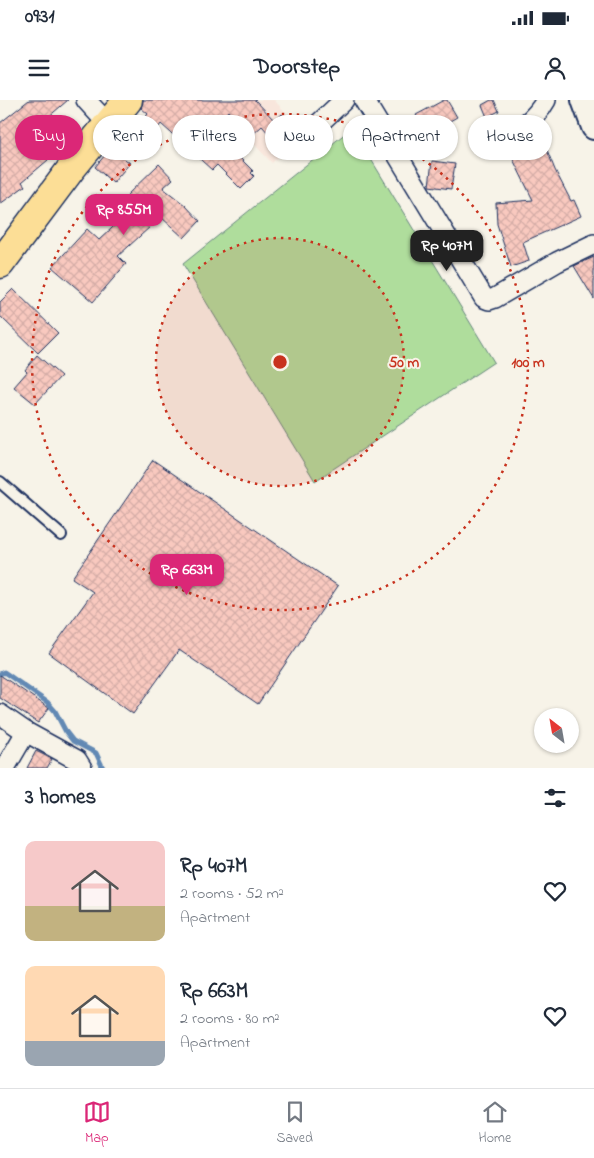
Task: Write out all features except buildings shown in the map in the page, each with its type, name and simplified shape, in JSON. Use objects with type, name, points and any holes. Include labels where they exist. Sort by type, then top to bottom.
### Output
[{"type":"main road","points":[[116,115],[128,100]]},
{"type":"main road","points":[[0,264],[93,143]]},
{"type":"street","points":[[86,100],[100,115]]},
{"type":"street","points":[[328,115],[344,100]]},
{"type":"street","points":[[364,100],[484,298],[488,300],[495,298],[557,262],[594,244]]},
{"type":"street","points":[[535,115],[546,100]]},
{"type":"street","points":[[584,100],[594,127]]},
{"type":"street","points":[[0,714],[26,732],[77,760],[82,768]]},
{"type":"street","points":[[5,768],[26,732]]},
{"type":"lane","points":[[0,482],[61,535]]},
{"type":"shaded area","points":[[212,100],[274,100],[288,115],[265,115],[265,156],[255,145],[255,115],[226,115]]},
{"type":"green space","points":[[343,135],[343,160],[371,160],[494,362],[315,481],[183,264],[312,160],[333,160],[333,143]]},
{"type":"waterway","points":[[0,674],[4,672],[47,702],[55,711],[73,741],[96,753],[103,768]]}]
